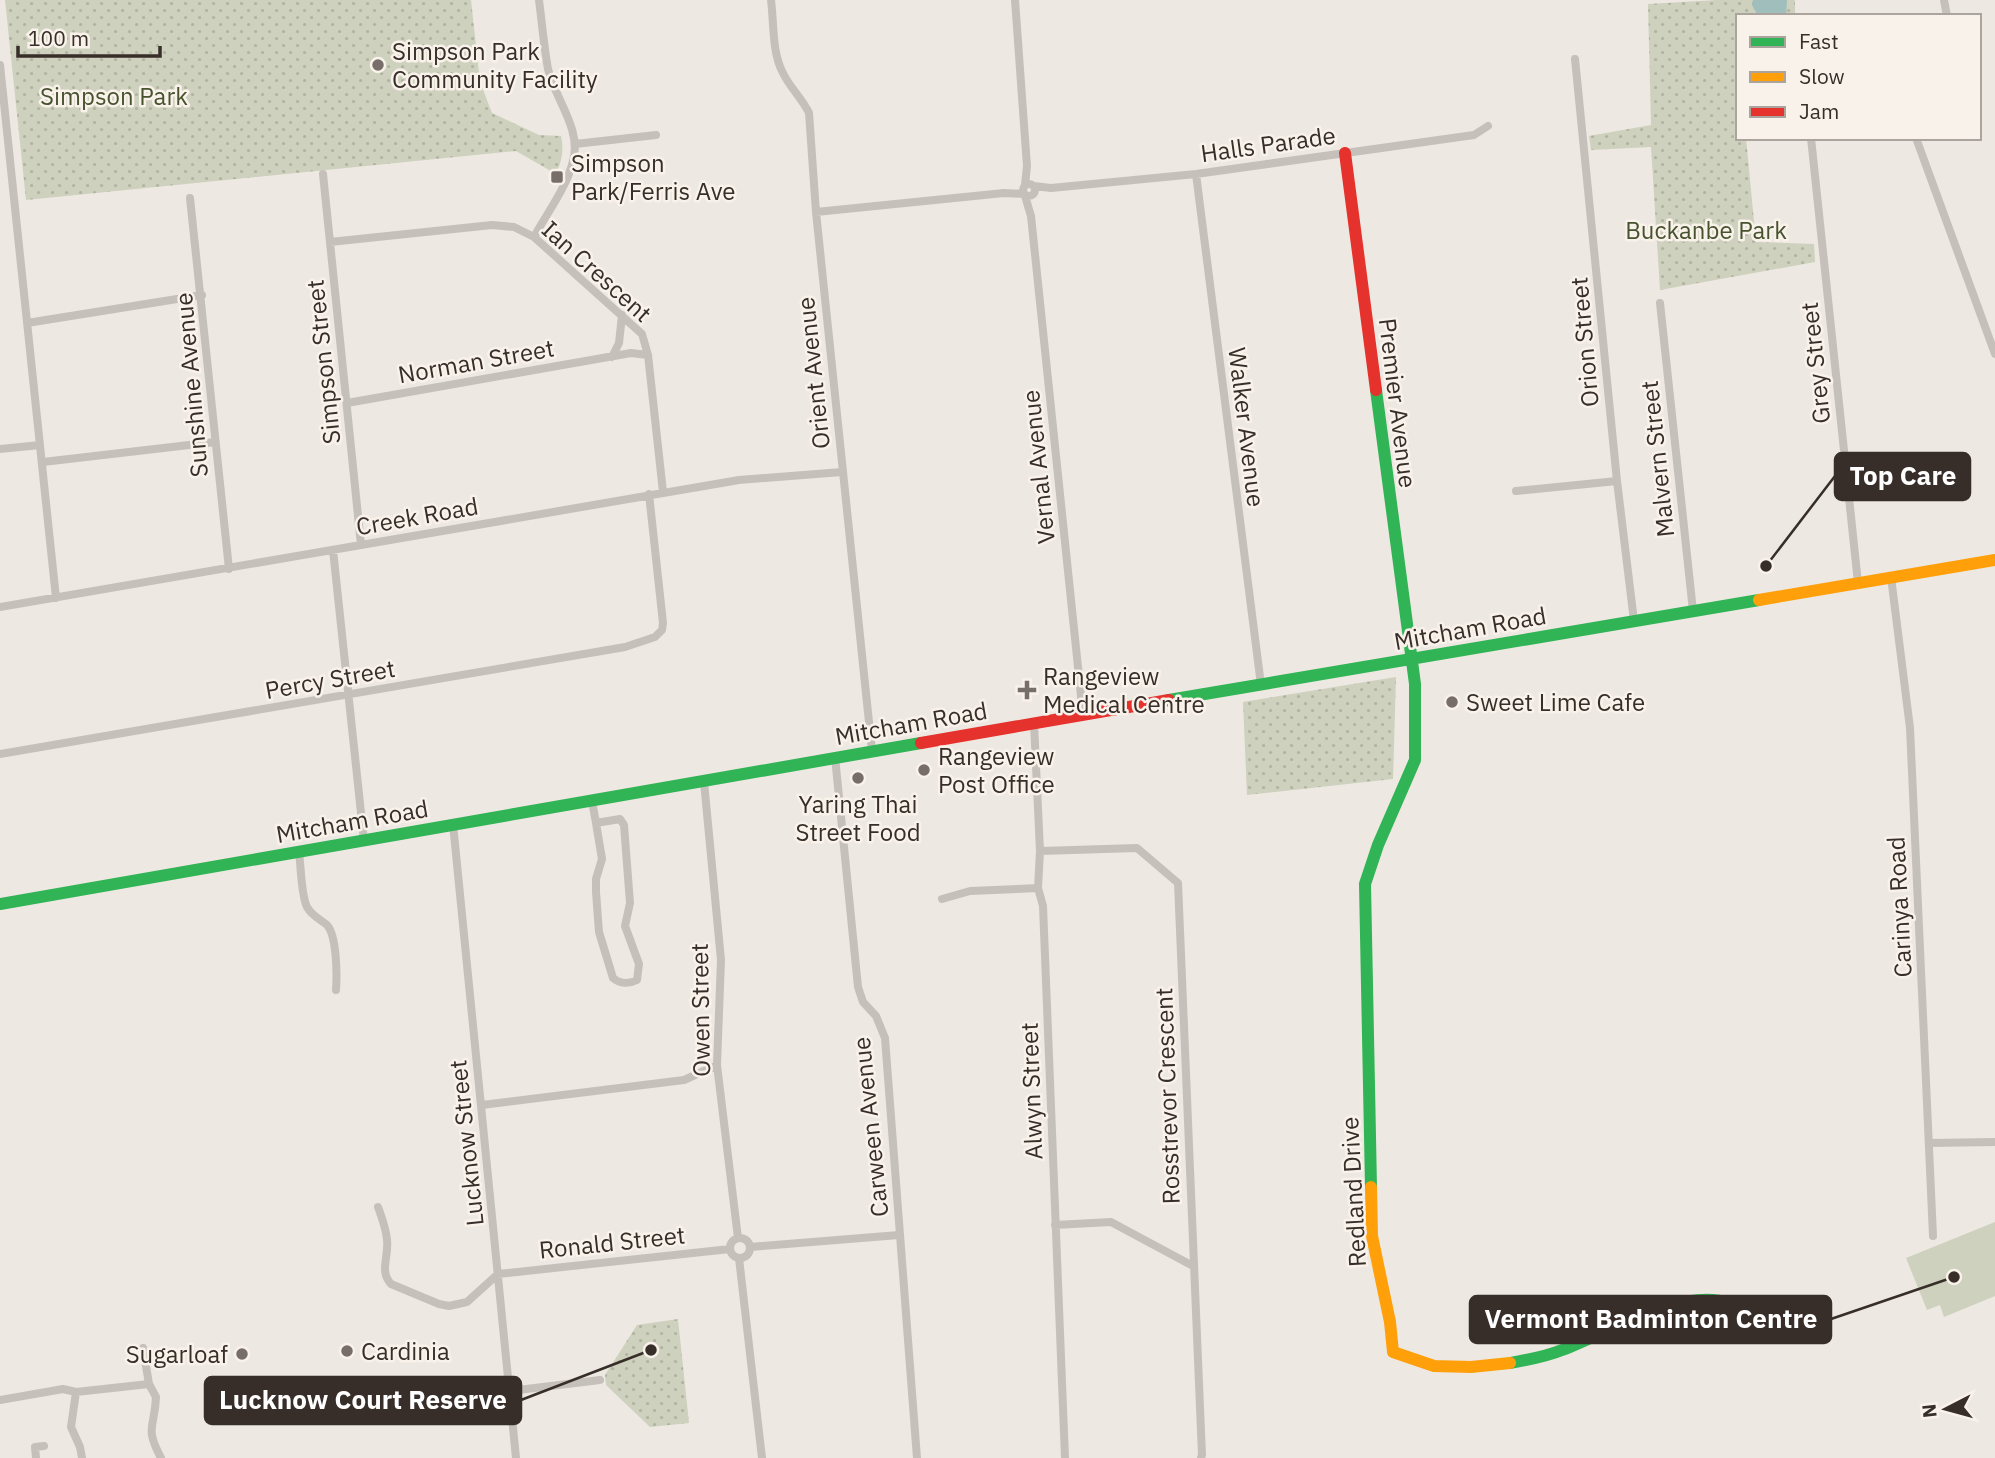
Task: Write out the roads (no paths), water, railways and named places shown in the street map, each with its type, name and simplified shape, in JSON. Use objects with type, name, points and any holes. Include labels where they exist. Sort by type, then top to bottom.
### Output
[{"type":"main road","name":"Premier Avenue","points":[[1345,153],[1410,659]]},
{"type":"main road","name":"Mitcham Road","points":[[0,904],[835,757],[1995,561]]},
{"type":"main road","name":"Redland Drive","points":[[1410,659],[1415,684],[1417,723],[1415,760],[1378,845],[1365,884],[1372,1236],[1377,1273],[1391,1319],[1393,1352],[1432,1366],[1482,1365],[1536,1359],[1673,1304],[1701,1300],[1742,1306],[1755,1314]]},
{"type":"street","points":[[534,237],[569,172],[574,159],[575,144],[569,121],[548,69],[539,0]]},
{"type":"street","name":"Orient Avenue","points":[[771,0],[778,62],[784,75],[803,99],[809,114],[816,212],[872,751]]},
{"type":"street","name":"Vernal Avenue","points":[[1015,0],[1031,216],[1083,715]]},
{"type":"street","name":"Orion Street","points":[[1575,59],[1617,481],[1634,621]]},
{"type":"street","points":[[0,65],[4,139],[43,461],[56,598]]},
{"type":"street","name":"Halls Parade","points":[[816,212],[1196,174],[1474,135],[1488,126]]},
{"type":"street","points":[[575,144],[656,135]]},
{"type":"street","name":"Grey Street","points":[[1811,140],[1858,583]]},
{"type":"street","points":[[1917,140],[1995,354]]},
{"type":"street","name":"Simpson Street","points":[[323,174],[361,545]]},
{"type":"street","name":"Walker Avenue","points":[[1196,174],[1261,685]]},
{"type":"street","name":"Sunshine Avenue","points":[[190,198],[229,569]]},
{"type":"street","name":"Ian Crescent","points":[[330,242],[492,225],[514,227],[534,237],[642,334],[648,355],[663,492]]},
{"type":"street","points":[[27,323],[202,295]]},
{"type":"street","name":"Malvern Street","points":[[1660,303],[1693,611]]},
{"type":"street","points":[[611,357],[619,342],[622,315]]},
{"type":"street","name":"Norman Street","points":[[346,403],[631,353],[648,355]]},
{"type":"street","points":[[43,461],[215,442]]},
{"type":"street","points":[[0,449],[40,445]]},
{"type":"street","name":"Creek Road","points":[[0,607],[649,494],[739,480],[842,472]]},
{"type":"street","points":[[1516,491],[1617,481]]},
{"type":"street","name":"Percy Street","points":[[0,754],[625,647],[655,637],[662,630],[649,494]]},
{"type":"street","points":[[333,550],[364,841]]},
{"type":"street","name":"Carinya Road","points":[[1891,578],[1910,728],[1933,1236]]},
{"type":"street","name":"Alwyn Street","points":[[1034,723],[1041,851],[1038,888],[1043,906],[1065,1458]]},
{"type":"street","name":"Carween Avenue","points":[[835,757],[858,986],[863,1002],[876,1016],[885,1038],[917,1458]]},
{"type":"street","name":"Owen Street","points":[[704,782],[721,960],[718,1065],[738,1238]]},
{"type":"street","points":[[592,801],[602,859],[596,879],[600,932],[613,978],[629,983],[637,980],[640,973],[625,926],[630,903],[624,825],[620,819],[596,823]]},
{"type":"street","name":"Lucknow Street","points":[[453,824],[516,1458]]},
{"type":"street","name":"Rosstrevor Crescent","points":[[1041,851],[1137,848],[1178,883],[1202,1455],[1200,1458]]},
{"type":"street","points":[[299,852],[306,905],[316,919],[327,926],[332,937],[337,973],[336,990]]},
{"type":"street","points":[[942,900],[970,891],[1038,888]]},
{"type":"street","points":[[482,1105],[684,1080],[718,1065]]},
{"type":"street","points":[[1929,1143],[1995,1142]]},
{"type":"street","points":[[378,1207],[387,1238],[384,1271],[391,1284],[449,1306],[467,1302],[498,1274]]},
{"type":"street","points":[[1055,1225],[1111,1222],[1193,1266]]},
{"type":"street","points":[[750,1247],[899,1235]]},
{"type":"street","points":[[738,1238],[747,1241],[750,1247],[746,1256],[739,1258],[733,1255],[730,1249],[732,1242],[738,1238]]},
{"type":"street","name":"Ronald Street","points":[[498,1274],[730,1249]]},
{"type":"street","points":[[739,1258],[762,1458]]},
{"type":"street","points":[[143,1348],[149,1384],[156,1397],[151,1427],[152,1439],[162,1458]]},
{"type":"street","points":[[510,1391],[600,1380]]},
{"type":"street","points":[[0,1400],[63,1389],[76,1392],[149,1384]]},
{"type":"street","points":[[76,1392],[71,1427],[82,1458]]},
{"type":"street","points":[[36,1458],[35,1447],[44,1446]]},
{"type":"water","points":[[1753,0],[1787,0],[1786,14],[1757,14],[1752,5]]},
{"type":"place","name":"Simpson Park Community Facility","points":[[378,65]]},
{"type":"place","name":"Simpson Park/Ferris Ave","points":[[557,177]]},
{"type":"place","name":"Top Care","points":[[1766,566]]},
{"type":"place","name":"Rangeview Medical Centre","points":[[1027,690]]},
{"type":"place","name":"Sweet Lime Cafe","points":[[1452,702]]},
{"type":"place","name":"Rangeview Post Office","points":[[924,770]]},
{"type":"place","name":"Yaring Thai Street Food","points":[[858,778]]},
{"type":"place","name":"Vermont Badminton Centre","points":[[1954,1277]]},
{"type":"place","name":"Lucknow Court Reserve","points":[[651,1350]]},
{"type":"place","name":"Cardinia","points":[[347,1351]]},
{"type":"place","name":"Sugarloaf","points":[[242,1354]]},
{"type":"park label","name":"Simpson Park","points":[[114,96]]},
{"type":"park label","name":"Buckanbe Park","points":[[1706,230]]}]
